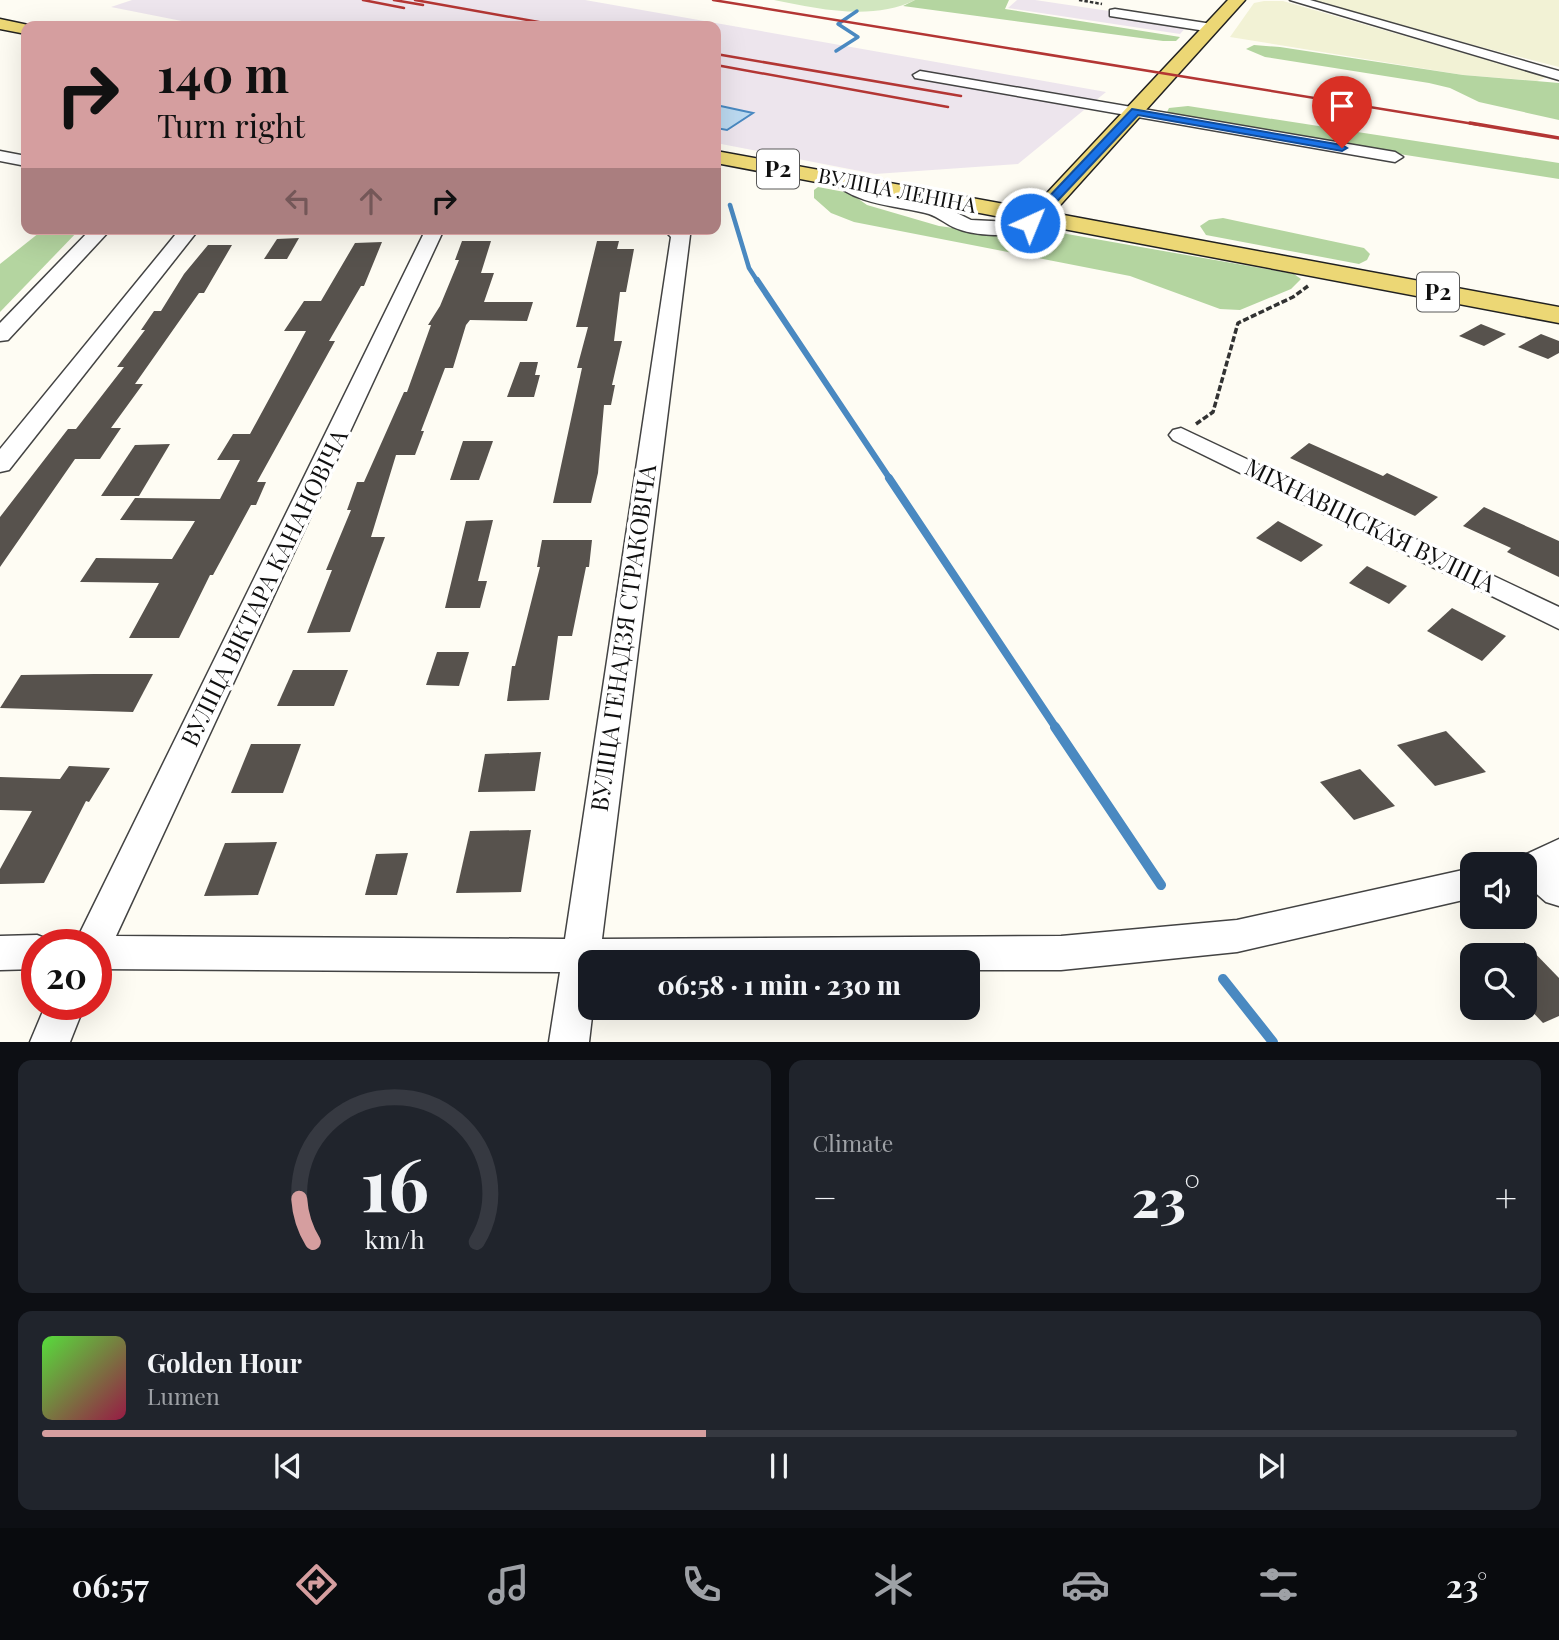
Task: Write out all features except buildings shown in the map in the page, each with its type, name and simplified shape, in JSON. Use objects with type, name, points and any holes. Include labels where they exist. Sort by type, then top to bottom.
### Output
[{"type":"main road","points":[[1037,217],[1237,0]]},
{"type":"main road","points":[[0,24],[21,28]]},
{"type":"main road","name":"ВУЛІЦА ЛЕНІНА","points":[[721,158],[1037,217]]},
{"type":"main road","points":[[960,202],[1022,200],[1063,189]]},
{"type":"main road","name":"Р2","points":[[1037,217],[1559,315]]},
{"type":"street","points":[[1296,0],[1559,76]]},
{"type":"street","points":[[1115,13],[1212,27]]},
{"type":"street","points":[[920,75],[1395,157]]},
{"type":"street","points":[[0,156],[21,160]]},
{"type":"street","points":[[841,180],[869,195],[944,212],[966,225],[1019,227],[1037,217]]},
{"type":"street","points":[[0,335],[96,235]]},
{"type":"street","points":[[0,464],[185,235]]},
{"type":"street","name":"ВУЛІЦА ВІКТАРА КАНАНОВІЧА","points":[[101,929],[432,235]]},
{"type":"street","name":"ВУЛІЦА ГЕНАДЗЯ СТРАКОВІЧА","points":[[581,950],[677,235]]},
{"type":"street","name":"МІХНАВІЦСКАЯ ВУЛІЦА","points":[[1181,435],[1559,619]]},
{"type":"street","points":[[1538,863],[1559,891]]},
{"type":"street","points":[[980,954],[1061,953],[1237,936],[1460,886]]},
{"type":"street","points":[[112,952],[578,956]]},
{"type":"street","points":[[0,953],[21,953]]},
{"type":"street","name":"ВУЛІЦА ГЕНАДЗЯ СТРАКОВІЧА","points":[[569,1041],[578,971]]},
{"type":"street","points":[[50,1041],[59,1020]]},
{"type":"path","points":[[1181,435],[1213,412],[1238,323],[1293,297],[1315,281],[1316,270]]},
{"type":"shaded area","points":[[132,0],[585,0],[704,21],[182,21],[111,7]]},
{"type":"shaded area","points":[[1017,0],[1035,0],[1190,23],[1180,34],[1008,8]]},
{"type":"shaded area","points":[[721,24],[1106,92],[1018,164],[875,174],[721,144]]},
{"type":"green space","points":[[774,0],[915,0],[899,6],[864,12]]},
{"type":"green space","points":[[915,0],[1009,0],[1005,9],[1180,37],[1176,41],[1163,41],[903,6]]},
{"type":"green space","points":[[1311,0],[1559,0],[1559,67],[1477,46]]},
{"type":"green space","points":[[1283,1],[1547,77],[1537,81],[1463,75],[1230,37],[1254,3]]},
{"type":"green space","points":[[1254,45],[1463,75],[1559,83],[1559,120],[1479,102],[1450,88],[1429,83],[1265,57],[1246,49]]},
{"type":"green space","points":[[1188,106],[1559,163],[1559,179],[1271,134],[1167,112],[1169,108]]},
{"type":"green space","points":[[818,187],[850,193],[867,205],[939,226],[983,232],[1050,231],[1294,274],[1301,279],[1291,289],[1240,310],[1220,309],[1130,276],[854,222],[831,213],[814,198],[814,190]]},
{"type":"green space","points":[[1223,218],[1364,248],[1370,254],[1367,260],[1359,264],[1206,235],[1200,226],[1209,220]]},
{"type":"green space","points":[[36,235],[74,235],[0,312],[0,264]]},
{"type":"water","points":[[721,106],[753,113],[727,130],[721,129]]},
{"type":"waterway","points":[[836,51],[858,37],[838,24],[857,11]]},
{"type":"waterway","points":[[730,205],[749,268],[758,282]]},
{"type":"waterway","points":[[757,280],[890,479]]},
{"type":"waterway","points":[[889,478],[1056,728]]},
{"type":"waterway","points":[[1055,727],[1161,885]]},
{"type":"waterway","points":[[1223,979],[1273,1042]]},
{"type":"railway","points":[[363,0],[404,8]]},
{"type":"railway","points":[[394,0],[423,5]]},
{"type":"railway","points":[[415,0],[533,21]]},
{"type":"railway","points":[[713,0],[1480,125]]},
{"type":"railway","points":[[721,55],[961,96]]},
{"type":"railway","points":[[721,66],[948,107]]},
{"type":"railway","points":[[1470,123],[1559,138]]},
{"type":"route","points":[[1030,223],[1136,111],[1342,148]]}]
